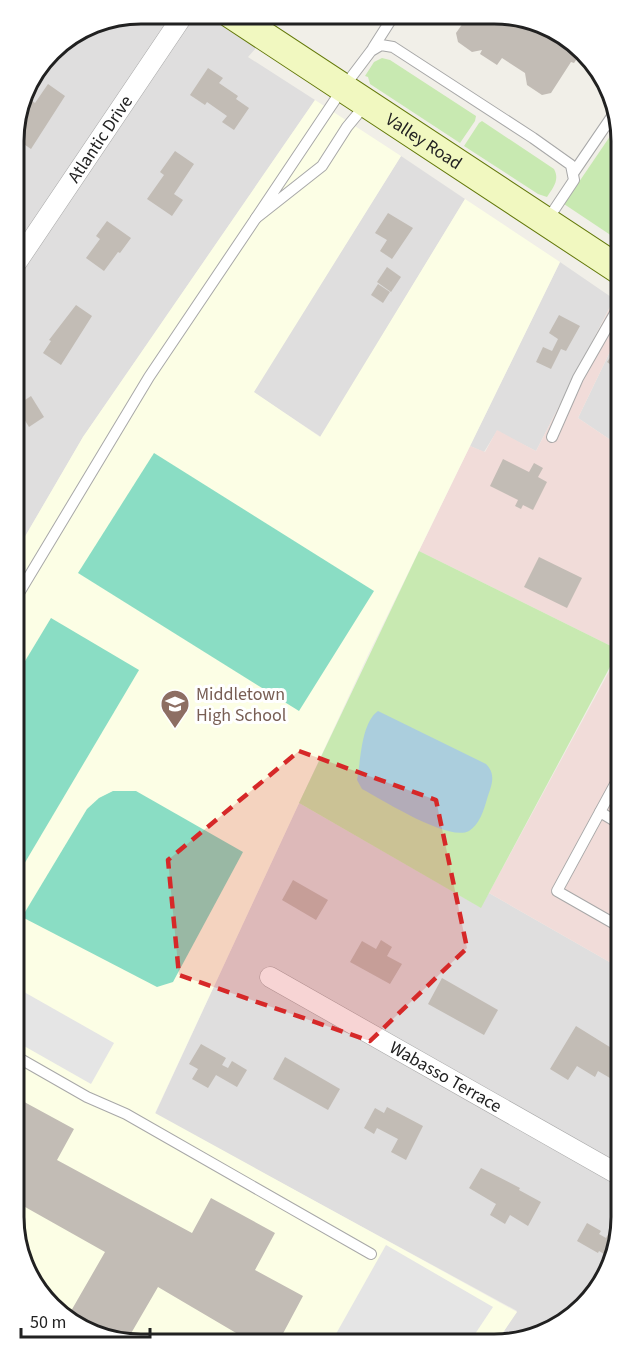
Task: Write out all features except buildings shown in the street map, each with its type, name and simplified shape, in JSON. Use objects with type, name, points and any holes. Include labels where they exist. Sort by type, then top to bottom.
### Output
[{"type":"main road","name":"Valley Road","points":[[246,24],[611,264]]},
{"type":"street","name":"Atlantic Drive","points":[[24,252],[177,24]]},
{"type":"street","name":"Wabasso Terrace","points":[[270,977],[611,1170]]},
{"type":"lane","points":[[24,585],[149,377],[388,24]]},
{"type":"lane","points":[[371,51],[381,45],[393,47],[571,165],[574,180],[546,222]]},
{"type":"lane","points":[[256,218],[322,166],[347,127],[366,104]]},
{"type":"lane","points":[[574,172],[609,121]]},
{"type":"lane","points":[[552,437],[578,378],[611,320]]},
{"type":"lane","points":[[611,792],[557,891],[611,922]]},
{"type":"lane","points":[[600,812],[611,819]]},
{"type":"lane","points":[[24,1062],[126,1114],[371,1254]]},
{"type":"highlighted area","points":[[299,751],[436,800],[467,948],[370,1041],[179,975],[168,860]]},
{"type":"shaded area","points":[[141,24],[277,24],[248,57],[315,100],[83,437],[24,538],[24,134],[28,111],[36,89],[48,70],[64,53],[89,36],[111,28]]},
{"type":"shaded area","name":"Middletown High School","points":[[315,100],[401,156],[254,392],[320,437],[465,199],[560,262],[367,657],[155,1113],[517,1312],[502,1333],[134,1334],[118,1332],[89,1322],[70,1310],[48,1288],[33,1262],[25,1232],[24,1217],[24,538],[83,437]]},
{"type":"shaded area","points":[[401,156],[465,199],[321,437],[253,392]]},
{"type":"shaded area","points":[[560,262],[611,297],[611,305],[536,451],[497,431],[484,452],[470,446]]},
{"type":"shaded area","points":[[611,306],[611,350],[578,418],[611,440],[611,646],[419,551],[470,446],[485,452],[497,430],[536,451]]},
{"type":"shaded area","points":[[611,350],[611,440],[578,418]]},
{"type":"shaded area","points":[[611,668],[611,963],[489,893]]},
{"type":"shaded area","points":[[299,803],[480,907],[489,893],[611,963],[611,1224],[607,1247],[595,1275],[577,1300],[546,1322],[524,1330],[502,1333],[517,1311],[155,1114]]},
{"type":"shaded area","points":[[24,992],[114,1043],[91,1084],[24,1046]]},
{"type":"shaded area","points":[[386,1245],[493,1307],[475,1334],[336,1334]]},
{"type":"green space","points":[[382,58],[390,60],[476,116],[460,143],[370,84],[368,77],[365,76],[374,62]]},
{"type":"green space","points":[[482,121],[554,169],[556,180],[547,197],[538,194],[464,146]]},
{"type":"green space","points":[[611,135],[611,235],[564,204]]},
{"type":"green space","points":[[154,453],[374,591],[299,711],[78,573]]},
{"type":"green space","points":[[419,551],[611,646],[611,665],[481,908],[299,803]]},
{"type":"green space","points":[[51,618],[139,670],[24,864],[24,663]]},
{"type":"green space","points":[[113,791],[136,791],[243,852],[173,982],[157,987],[24,918],[24,914],[87,809],[99,798]]},
{"type":"water","points":[[378,711],[486,764],[492,776],[491,785],[483,812],[473,828],[459,833],[446,831],[362,789],[357,780],[363,742],[368,724]]},
{"type":"place","name":"Middletown High School","points":[[175,730]]}]
